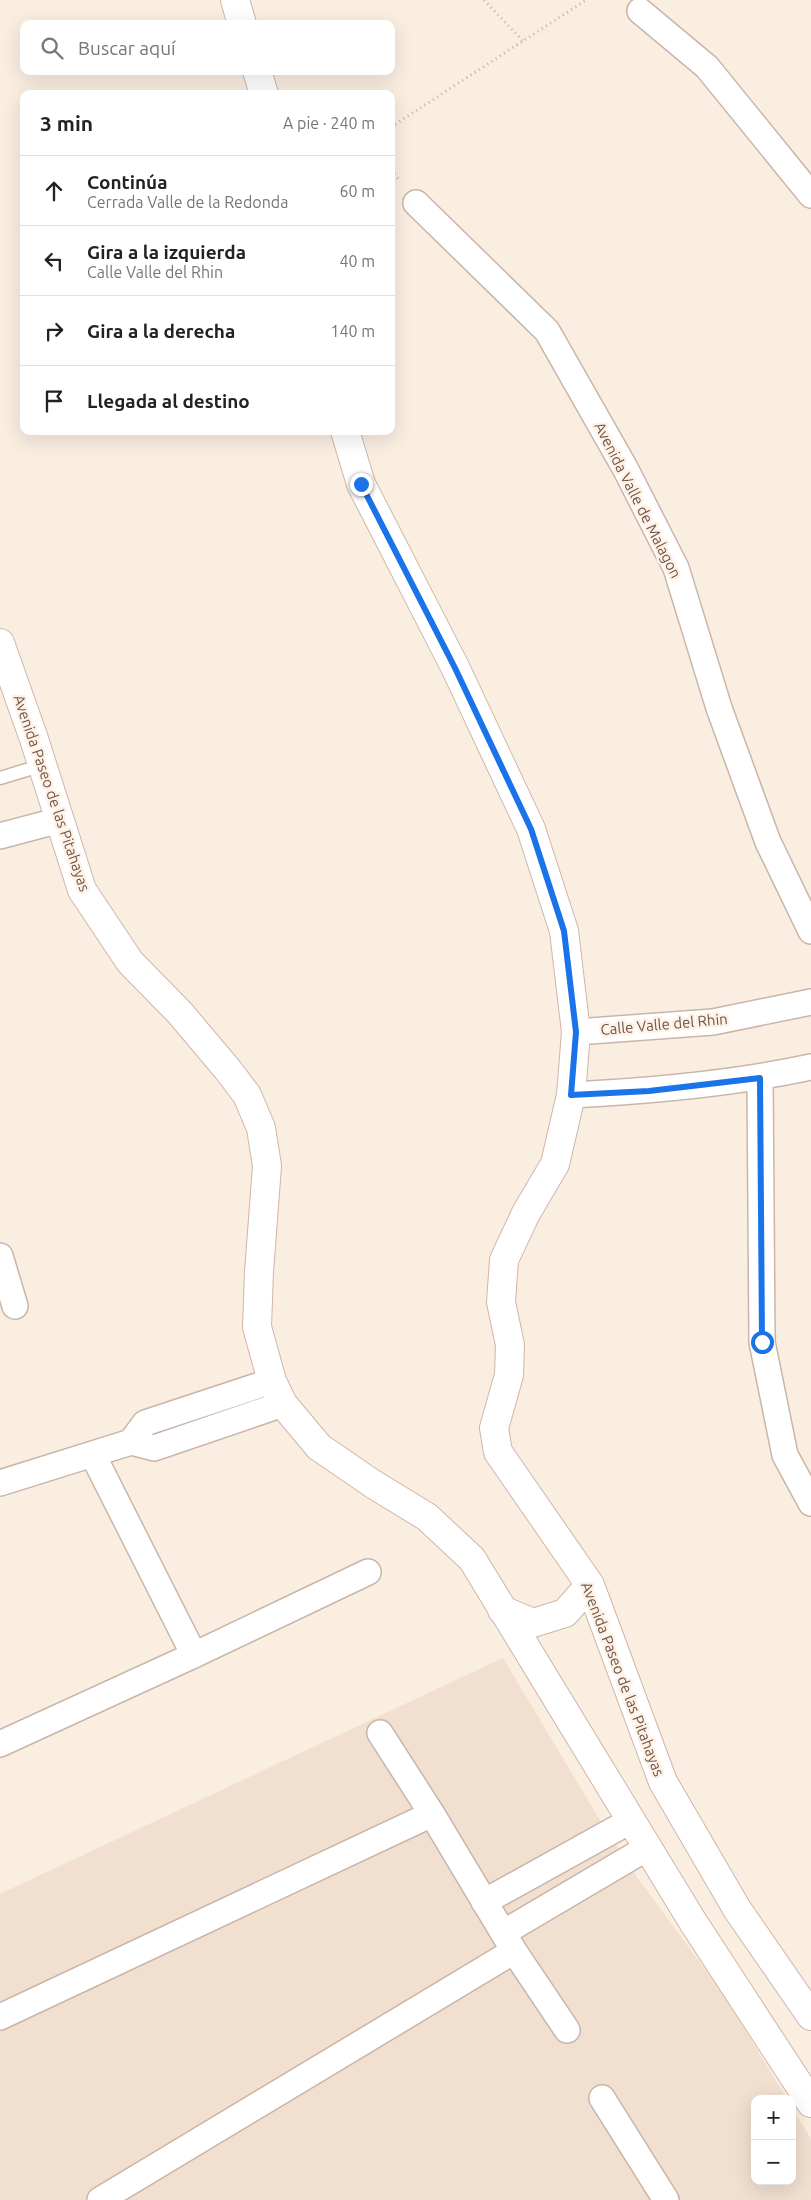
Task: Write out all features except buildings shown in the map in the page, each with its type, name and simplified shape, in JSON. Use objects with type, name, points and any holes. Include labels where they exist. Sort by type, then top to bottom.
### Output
[{"type":"street","points":[[235,0],[241,20]]},
{"type":"street","points":[[640,11],[707,68],[811,195]]},
{"type":"street","points":[[258,75],[263,90]]},
{"type":"street","name":"Avenida Valle de Malagon","points":[[416,203],[547,331],[625,468],[676,568],[718,708],[764,833],[811,931]]},
{"type":"street","name":"Avenida Paseo de las Pitahayas","points":[[346,435],[361,484],[455,668],[531,829],[564,931],[576,1032],[571,1095],[556,1164],[526,1213],[504,1260],[501,1302],[510,1345],[509,1375],[494,1428],[498,1452],[590,1585],[663,1782],[737,1909],[811,2016]]},
{"type":"street","name":"Avenida Paseo de las Pitahayas","points":[[0,643],[82,890],[130,962],[180,1013],[247,1095],[261,1128],[267,1166],[257,1327],[278,1393],[319,1447],[373,1484],[427,1517],[472,1559],[630,1821],[811,2103]]},
{"type":"street","points":[[0,836],[60,820]]},
{"type":"street","name":"Calle Valle del Rhin","points":[[576,1032],[713,1022],[811,1002]]},
{"type":"street","points":[[571,1095],[649,1091],[760,1078],[811,1067]]},
{"type":"street","points":[[760,1078],[762,1342],[785,1455],[811,1503]]},
{"type":"street","points":[[0,1256],[14,1306]]},
{"type":"street","points":[[0,1482],[131,1442],[145,1422],[278,1393]]},
{"type":"street","points":[[93,1455],[194,1655]]},
{"type":"street","points":[[0,1744],[194,1655],[368,1572]]},
{"type":"street","points":[[502,1610],[533,1623],[566,1613],[590,1585]]},
{"type":"street","points":[[380,1734],[432,1814],[508,1942],[567,2030]]},
{"type":"street","points":[[0,2017],[432,1814]]},
{"type":"street","points":[[484,1902],[630,1821]]},
{"type":"street","points":[[100,2200],[508,1942],[647,1848]]},
{"type":"street","points":[[602,2098],[666,2200]]},
{"type":"lane","points":[[0,778],[42,765]]},
{"type":"path","points":[[484,0],[523,41]]},
{"type":"path","points":[[395,124],[586,0]]},
{"type":"shaded area","points":[[503,1658],[595,1812],[639,1880],[724,1995],[785,2095],[751,2095],[751,2185],[796,2185],[796,2115],[811,2139],[811,2200],[0,2200],[0,1894]]},
{"type":"route","points":[[361,484],[455,668],[531,829],[564,931],[576,1032],[571,1095],[649,1091],[760,1078],[762,1342]]}]
